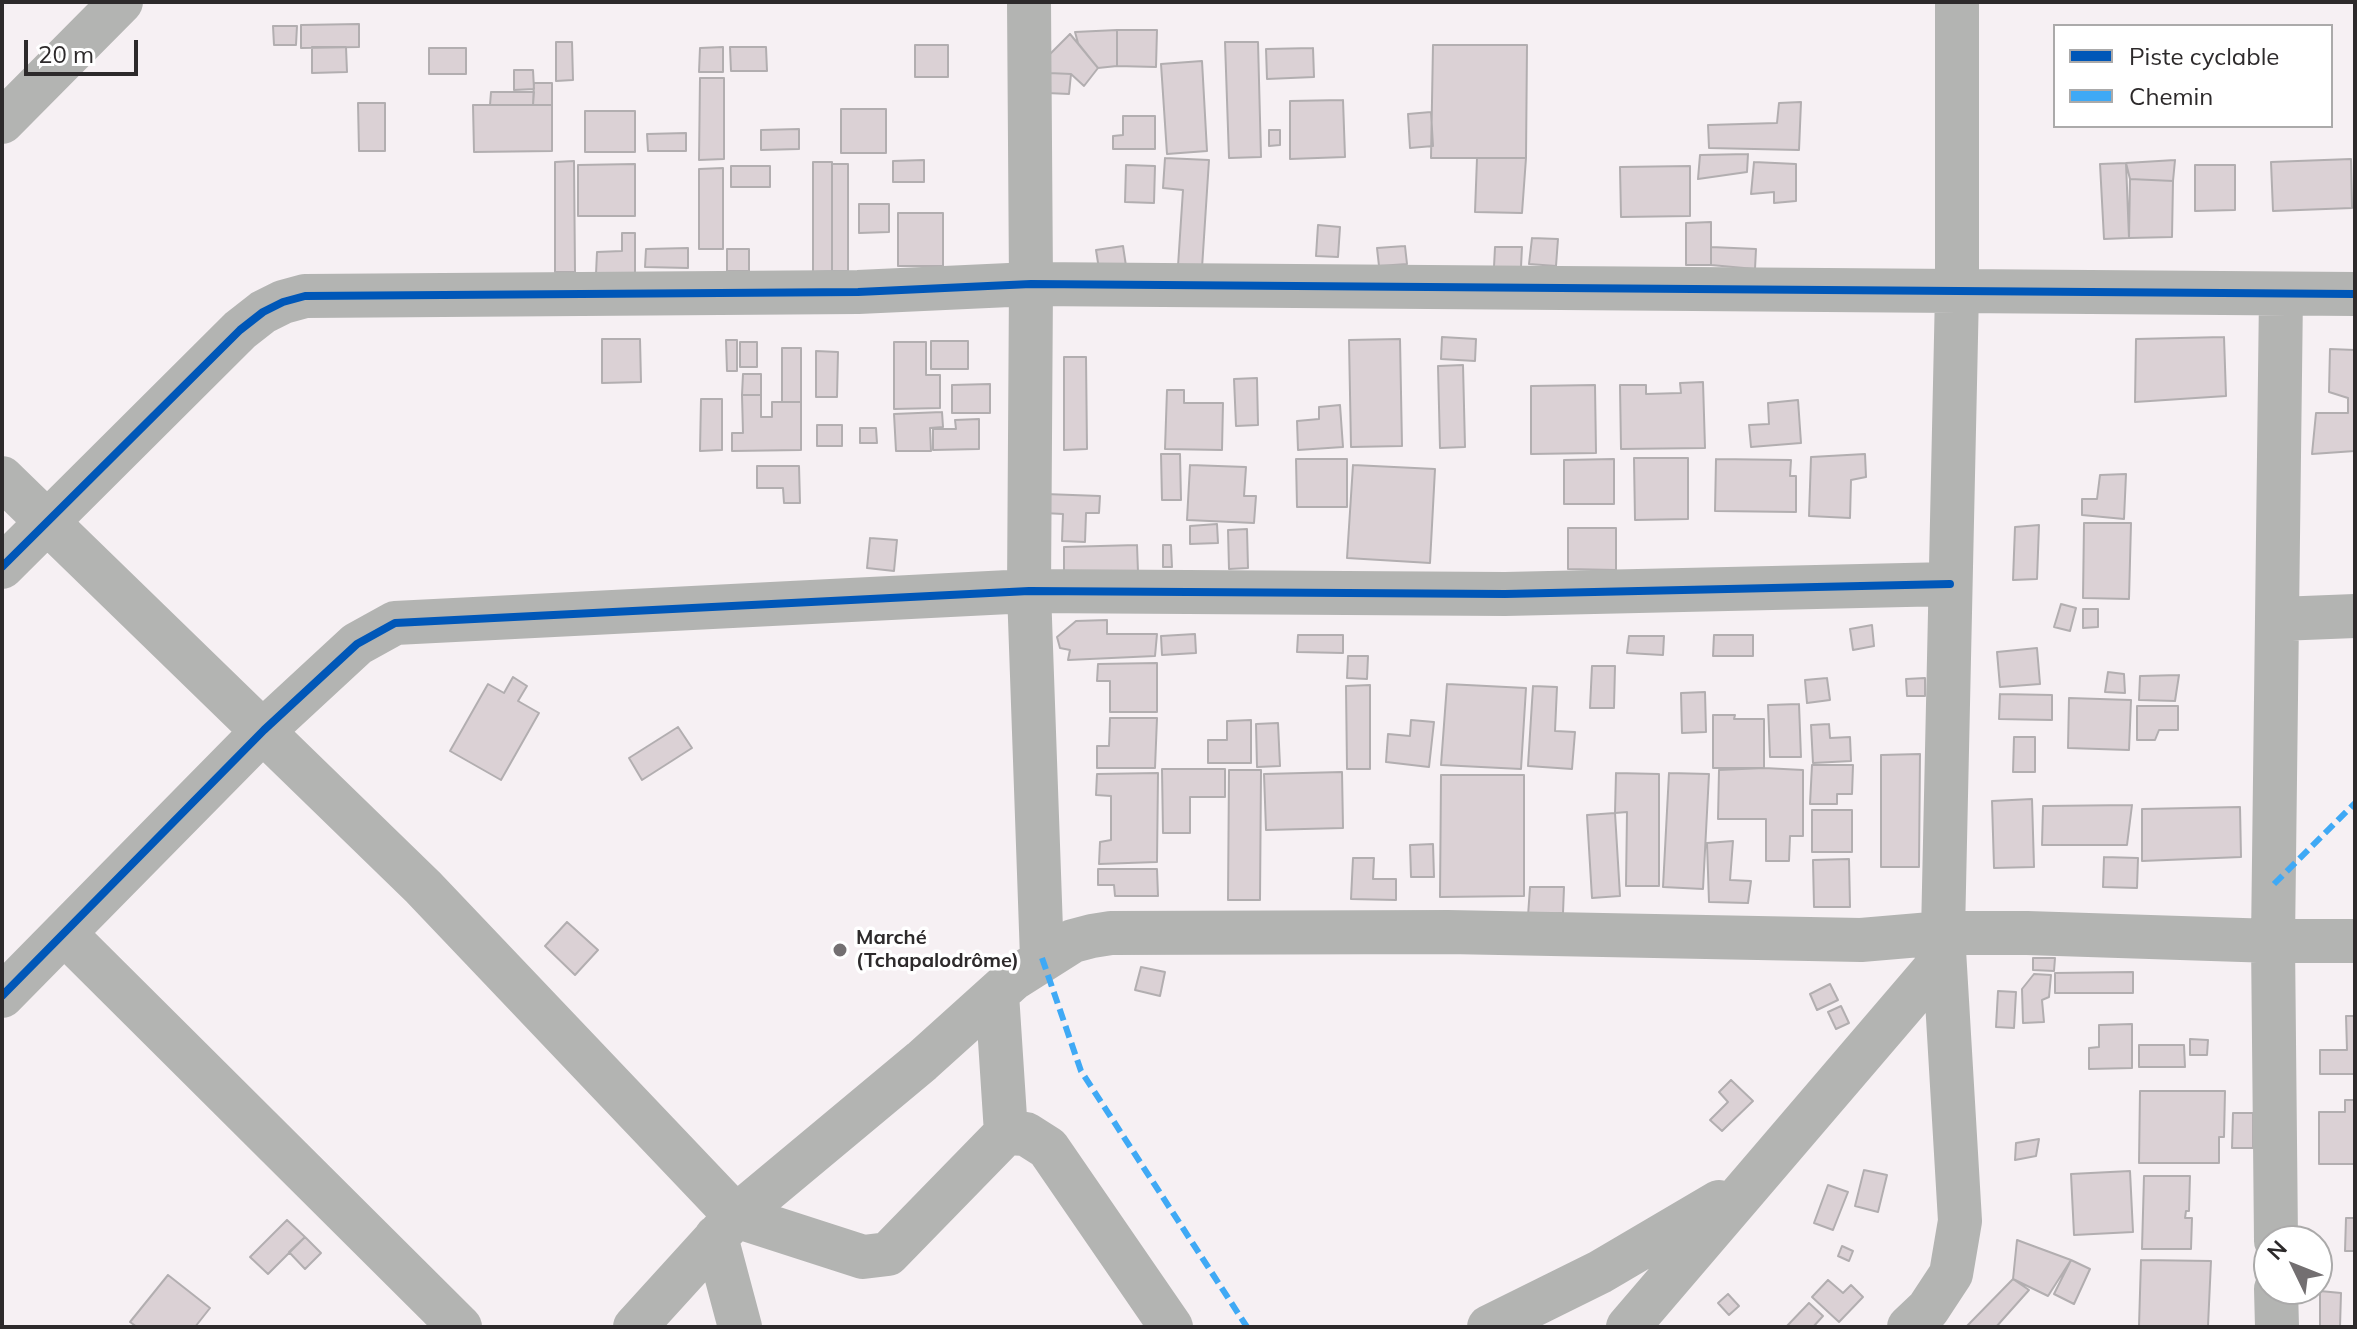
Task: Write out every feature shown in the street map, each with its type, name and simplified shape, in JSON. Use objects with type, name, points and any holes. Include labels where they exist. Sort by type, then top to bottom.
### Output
[{"type":"street","points":[[2,122],[121,2]]},
{"type":"street","points":[[1029,2],[1029,591],[1042,958]]},
{"type":"street","points":[[1909,1327],[1928,1309],[1951,1274],[1960,1221],[1943,946],[1957,292],[1957,2]]},
{"type":"street","points":[[2,567],[240,330],[263,312],[305,296],[858,292],[1031,284],[2355,294]]},
{"type":"street","points":[[2276,1225],[2273,941],[2281,294]]},
{"type":"street","points":[[2,478],[423,887],[726,1226],[740,1327]]},
{"type":"street","points":[[2,996],[264,730],[357,644],[395,623],[1029,591],[1505,594],[1950,584]]},
{"type":"street","points":[[2279,619],[2355,616]]},
{"type":"street","points":[[635,1327],[726,1226],[997,994],[1042,958],[1073,941],[1111,933],[1448,932],[1861,940],[1943,946],[2027,933],[2355,941]]},
{"type":"street","points":[[64,933],[460,1327]]},
{"type":"street","points":[[1628,1327],[1750,1184],[1943,946]]},
{"type":"street","points":[[726,1226],[863,1257],[888,1254],[1006,1133],[997,994]]},
{"type":"street","points":[[1006,1133],[1026,1134],[1048,1148],[1171,1327]]},
{"type":"street","points":[[1489,1327],[1600,1272],[1750,1184]]},
{"type":"street","points":[[2276,1305],[2277,1327]]},
{"type":"building","points":[[359,24],[359,47],[301,48],[301,25]]},
{"type":"building","points":[[273,26],[297,26],[296,45],[274,45]]},
{"type":"building","points":[[1117,30],[1117,66],[1098,68],[1078,43],[1075,32]]},
{"type":"building","points":[[1117,30],[1157,30],[1156,67],[1117,66]]},
{"type":"building","points":[[1070,34],[1098,68],[1084,86],[1071,74],[1049,73],[1040,64]]},
{"type":"building","points":[[556,42],[572,42],[573,80],[556,81]]},
{"type":"building","points":[[1225,42],[1258,42],[1261,157],[1229,158]]},
{"type":"building","points":[[915,45],[948,45],[948,77],[915,77]]},
{"type":"building","points":[[1433,45],[1527,45],[1526,158],[1431,158]]},
{"type":"building","points":[[312,47],[346,47],[347,72],[312,73]]},
{"type":"building","points":[[723,47],[723,72],[699,72],[700,48]]},
{"type":"building","points":[[730,47],[766,47],[767,71],[731,71]]},
{"type":"building","points":[[429,48],[466,48],[466,74],[429,74]]},
{"type":"building","points":[[1313,48],[1314,77],[1267,79],[1266,49]]},
{"type":"building","points":[[1202,61],[1207,151],[1167,154],[1161,64]]},
{"type":"building","points":[[514,70],[533,70],[534,89],[514,90]]},
{"type":"building","points":[[1049,73],[1071,74],[1069,94],[1047,93]]},
{"type":"building","points":[[700,78],[724,78],[724,159],[699,160]]},
{"type":"building","points":[[534,83],[552,83],[552,105],[533,105]]},
{"type":"building","points":[[491,92],[534,92],[533,105],[490,105]]},
{"type":"building","points":[[1343,100],[1345,157],[1290,159],[1290,101]]},
{"type":"building","points":[[1801,102],[1799,150],[1709,148],[1708,125],[1777,123],[1779,103]]},
{"type":"building","points":[[358,103],[385,103],[385,151],[359,151]]},
{"type":"building","points":[[473,105],[552,105],[552,151],[474,152]]},
{"type":"building","points":[[841,109],[886,109],[886,153],[841,153]]},
{"type":"building","points":[[585,111],[635,111],[635,152],[585,152]]},
{"type":"building","points":[[1431,112],[1433,146],[1410,148],[1408,114]]},
{"type":"building","points":[[1123,116],[1155,116],[1155,149],[1113,149],[1113,136],[1123,135]]},
{"type":"building","points":[[799,129],[799,149],[761,150],[761,130]]},
{"type":"building","points":[[1269,130],[1280,130],[1280,145],[1269,146]]},
{"type":"building","points":[[686,133],[686,151],[648,151],[647,134]]},
{"type":"building","points":[[1748,154],[1747,172],[1698,179],[1700,155]]},
{"type":"building","points":[[1165,158],[1209,160],[1202,268],[1178,266],[1183,190],[1163,188]]},
{"type":"building","points":[[1477,158],[1526,158],[1522,213],[1475,212]]},
{"type":"building","points":[[2351,159],[2352,208],[2273,211],[2271,162]]},
{"type":"building","points":[[924,160],[924,182],[893,182],[893,161]]},
{"type":"building","points":[[2175,160],[2173,181],[2130,179],[2126,163]]},
{"type":"building","points":[[574,161],[575,272],[555,272],[555,162]]},
{"type":"building","points":[[813,162],[832,162],[832,271],[813,272]]},
{"type":"building","points":[[1754,162],[1796,164],[1796,201],[1774,203],[1774,192],[1751,194]]},
{"type":"building","points":[[2126,163],[2129,238],[2104,239],[2100,164]]},
{"type":"building","points":[[635,164],[635,216],[578,216],[578,165]]},
{"type":"building","points":[[832,164],[848,164],[848,271],[832,271]]},
{"type":"building","points":[[1126,165],[1155,166],[1154,203],[1125,202]]},
{"type":"building","points":[[2195,165],[2235,165],[2235,210],[2195,211]]},
{"type":"building","points":[[731,166],[770,166],[770,187],[731,187]]},
{"type":"building","points":[[1690,166],[1690,216],[1621,217],[1620,167]]},
{"type":"building","points":[[723,168],[723,249],[699,249],[699,169]]},
{"type":"building","points":[[2130,179],[2173,181],[2172,237],[2129,238]]},
{"type":"building","points":[[859,204],[889,204],[889,232],[859,233]]},
{"type":"building","points":[[898,213],[943,213],[943,266],[898,266]]},
{"type":"building","points":[[1711,222],[1711,265],[1686,265],[1686,223]]},
{"type":"building","points":[[1318,225],[1340,227],[1338,257],[1316,256]]},
{"type":"building","points":[[622,233],[635,233],[635,273],[596,274],[597,252],[622,251]]},
{"type":"building","points":[[1532,238],[1558,239],[1556,266],[1529,264]]},
{"type":"building","points":[[1123,246],[1126,266],[1099,269],[1096,250]]},
{"type":"building","points":[[1405,246],[1407,264],[1379,266],[1377,248]]},
{"type":"building","points":[[1495,247],[1522,247],[1521,267],[1494,267]]},
{"type":"building","points":[[1711,247],[1756,249],[1755,269],[1711,265]]},
{"type":"building","points":[[688,248],[688,268],[645,267],[646,249]]},
{"type":"building","points":[[727,249],[749,249],[749,271],[727,271]]},
{"type":"building","points":[[1442,337],[1476,339],[1475,361],[1441,359]]},
{"type":"building","points":[[2224,337],[2226,396],[2135,402],[2136,339]]},
{"type":"building","points":[[602,339],[640,339],[641,382],[602,383]]},
{"type":"building","points":[[1400,339],[1402,446],[1351,447],[1349,340]]},
{"type":"building","points":[[726,340],[737,340],[737,371],[727,371]]},
{"type":"building","points":[[931,341],[968,341],[968,369],[931,369]]},
{"type":"building","points":[[740,342],[757,342],[757,367],[740,367]]},
{"type":"building","points":[[894,342],[926,342],[926,375],[940,375],[940,408],[894,409]]},
{"type":"building","points":[[782,348],[801,348],[801,402],[782,402]]},
{"type":"building","points":[[2330,349],[2355,350],[2355,451],[2312,454],[2316,413],[2348,413],[2348,398],[2329,392]]},
{"type":"building","points":[[816,351],[838,352],[837,397],[816,397]]},
{"type":"building","points":[[1064,357],[1086,357],[1087,449],[1064,450]]},
{"type":"building","points":[[1463,365],[1465,447],[1440,448],[1438,366]]},
{"type":"building","points":[[743,374],[761,374],[761,395],[742,395]]},
{"type":"building","points":[[1257,378],[1258,425],[1236,426],[1234,379]]},
{"type":"building","points":[[1703,382],[1705,448],[1621,449],[1620,385],[1646,385],[1646,394],[1681,393],[1680,383]]},
{"type":"building","points":[[990,384],[990,413],[952,413],[952,385]]},
{"type":"building","points":[[1595,385],[1596,453],[1531,454],[1531,386]]},
{"type":"building","points":[[1167,390],[1184,390],[1184,403],[1223,403],[1222,450],[1165,449]]},
{"type":"building","points":[[742,395],[761,395],[761,417],[772,417],[772,402],[801,402],[801,450],[732,451],[732,433],[743,433]]},
{"type":"building","points":[[701,399],[722,399],[722,450],[700,451]]},
{"type":"building","points":[[1798,400],[1801,443],[1751,447],[1749,425],[1769,424],[1768,403]]},
{"type":"building","points":[[1340,405],[1343,447],[1298,450],[1297,421],[1319,419],[1319,407]]},
{"type":"building","points":[[942,412],[943,427],[930,428],[931,451],[896,451],[894,414]]},
{"type":"building","points":[[979,419],[979,449],[933,450],[933,429],[956,429],[955,420]]},
{"type":"building","points":[[817,425],[842,425],[842,446],[817,446]]},
{"type":"building","points":[[860,428],[876,428],[877,443],[860,443]]},
{"type":"building","points":[[1161,454],[1180,454],[1181,500],[1162,500]]},
{"type":"building","points":[[1865,454],[1866,477],[1851,480],[1850,518],[1809,516],[1811,457]]},
{"type":"building","points":[[1634,458],[1688,458],[1688,519],[1635,520]]},
{"type":"building","points":[[1296,459],[1347,459],[1347,507],[1297,507]]},
{"type":"building","points":[[1614,459],[1614,504],[1564,504],[1564,460]]},
{"type":"building","points":[[1716,459],[1791,460],[1790,476],[1796,476],[1796,512],[1715,511]]},
{"type":"building","points":[[1190,465],[1246,467],[1244,496],[1256,496],[1254,523],[1187,520]]},
{"type":"building","points":[[1353,465],[1435,469],[1430,563],[1347,558]]},
{"type":"building","points":[[757,466],[799,466],[800,503],[784,503],[783,488],[757,488]]},
{"type":"building","points":[[2126,474],[2124,519],[2082,515],[2082,499],[2097,499],[2100,475]]},
{"type":"building","points":[[1045,494],[1100,496],[1099,513],[1086,513],[1085,542],[1062,541],[1063,514],[1044,513]]},
{"type":"building","points":[[2084,523],[2131,523],[2129,599],[2083,598]]},
{"type":"building","points":[[1217,524],[1218,543],[1190,544],[1190,526]]},
{"type":"building","points":[[2039,525],[2037,579],[2013,580],[2015,527]]},
{"type":"building","points":[[1568,528],[1616,528],[1616,570],[1568,569]]},
{"type":"building","points":[[1247,529],[1248,568],[1229,569],[1228,530]]},
{"type":"building","points":[[870,538],[897,540],[894,571],[867,568]]},
{"type":"building","points":[[1137,545],[1138,572],[1064,574],[1064,547]]},
{"type":"building","points":[[1163,545],[1171,545],[1172,567],[1163,567]]},
{"type":"building","points":[[2061,604],[2076,608],[2070,631],[2054,627]]},
{"type":"building","points":[[2083,609],[2098,609],[2098,627],[2083,628]]},
{"type":"building","points":[[1107,620],[1107,634],[1157,634],[1155,656],[1068,660],[1070,650],[1060,648],[1057,637],[1076,621]]},
{"type":"building","points":[[1872,625],[1874,646],[1853,650],[1850,629]]},
{"type":"building","points":[[1195,634],[1196,653],[1162,655],[1161,636]]},
{"type":"building","points":[[1298,635],[1343,635],[1343,653],[1297,652]]},
{"type":"building","points":[[1714,635],[1753,635],[1753,656],[1713,656]]},
{"type":"building","points":[[1629,636],[1664,636],[1663,655],[1627,653]]},
{"type":"building","points":[[2037,648],[2040,684],[2000,687],[1997,652]]},
{"type":"building","points":[[1348,656],[1368,656],[1367,679],[1347,678]]},
{"type":"building","points":[[1157,663],[1157,712],[1110,712],[1110,681],[1097,681],[1098,664]]},
{"type":"building","points":[[1592,666],[1615,666],[1614,708],[1590,708]]},
{"type":"building","points":[[2108,672],[2124,674],[2125,693],[2105,692]]},
{"type":"building","points":[[2179,675],[2175,701],[2139,700],[2140,676]]},
{"type":"building","points":[[513,677],[527,686],[518,701],[539,713],[501,780],[450,751],[488,684],[504,693]]},
{"type":"building","points":[[1827,678],[1830,700],[1807,703],[1805,680]]},
{"type":"building","points":[[1925,678],[1925,696],[1907,696],[1906,679]]},
{"type":"building","points":[[1447,684],[1526,688],[1521,769],[1441,765]]},
{"type":"building","points":[[1370,685],[1370,769],[1347,769],[1346,686]]},
{"type":"building","points":[[1533,686],[1557,687],[1555,731],[1575,732],[1572,769],[1528,766]]},
{"type":"building","points":[[1705,692],[1706,732],[1682,733],[1681,693]]},
{"type":"building","points":[[2000,694],[2052,695],[2052,720],[1999,719]]},
{"type":"building","points":[[2069,698],[2131,700],[2129,750],[2068,748]]},
{"type":"building","points":[[1799,704],[1801,757],[1770,757],[1768,705]]},
{"type":"building","points":[[2137,706],[2178,706],[2178,730],[2159,730],[2155,740],[2137,740]]},
{"type":"building","points":[[1713,715],[1764,719],[1764,768],[1713,768]]},
{"type":"building","points":[[1110,718],[1157,718],[1155,768],[1097,768],[1097,746],[1109,746]]},
{"type":"building","points":[[1251,720],[1251,763],[1208,763],[1208,740],[1227,740],[1227,721]]},
{"type":"building","points":[[1411,720],[1434,722],[1429,767],[1386,762],[1388,734],[1410,736]]},
{"type":"building","points":[[1278,723],[1280,766],[1257,767],[1256,724]]},
{"type":"building","points":[[1829,724],[1830,738],[1850,737],[1851,761],[1813,763],[1811,725]]},
{"type":"building","points":[[678,727],[692,748],[642,780],[629,758]]},
{"type":"building","points":[[2014,737],[2035,737],[2035,772],[2013,772]]},
{"type":"building","points":[[1920,754],[1919,867],[1881,867],[1881,755]]},
{"type":"building","points":[[1812,765],[1853,765],[1852,794],[1837,794],[1837,804],[1810,804]]},
{"type":"building","points":[[1162,769],[1225,769],[1225,797],[1190,797],[1190,833],[1163,833]]},
{"type":"building","points":[[1229,770],[1261,770],[1260,900],[1228,900]]},
{"type":"building","points":[[1719,770],[1803,770],[1803,836],[1790,836],[1789,861],[1766,861],[1766,819],[1718,819]]},
{"type":"building","points":[[1342,772],[1343,828],[1266,830],[1264,774]]},
{"type":"building","points":[[1158,773],[1157,862],[1099,864],[1100,842],[1111,840],[1111,796],[1096,795],[1097,774]]},
{"type":"building","points":[[1616,773],[1659,774],[1659,886],[1626,886],[1627,812],[1615,813]]},
{"type":"building","points":[[1669,773],[1709,774],[1703,889],[1663,887]]},
{"type":"building","points":[[1441,775],[1524,775],[1524,896],[1440,897]]},
{"type":"building","points":[[2032,799],[2034,867],[1994,868],[1992,801]]},
{"type":"building","points":[[2132,805],[2127,845],[2042,845],[2043,806]]},
{"type":"building","points":[[2240,807],[2241,857],[2142,861],[2142,809]]},
{"type":"building","points":[[1812,810],[1852,810],[1852,852],[1812,852]]},
{"type":"building","points":[[1615,813],[1620,896],[1592,898],[1587,815]]},
{"type":"building","points":[[1733,841],[1730,880],[1751,881],[1748,903],[1709,902],[1707,843]]},
{"type":"building","points":[[1433,844],[1434,877],[1411,877],[1410,845]]},
{"type":"building","points":[[2104,857],[2138,858],[2137,888],[2103,887]]},
{"type":"building","points":[[1353,858],[1374,858],[1373,879],[1396,879],[1396,900],[1351,899]]},
{"type":"building","points":[[1849,859],[1850,907],[1814,907],[1813,860]]},
{"type":"building","points":[[1098,869],[1157,869],[1158,896],[1115,896],[1114,885],[1098,885]]},
{"type":"building","points":[[1530,887],[1564,887],[1563,913],[1528,916]]},
{"type":"building","points":[[567,922],[598,950],[575,975],[545,946]]},
{"type":"building","points":[[2033,958],[2055,958],[2054,971],[2033,970]]},
{"type":"building","points":[[1141,967],[1165,972],[1160,996],[1135,990]]},
{"type":"building","points":[[2133,972],[2133,993],[2055,993],[2055,973]]},
{"type":"building","points":[[2034,974],[2051,975],[2049,997],[2042,1000],[2044,1022],[2023,1023],[2022,989]]},
{"type":"building","points":[[1830,984],[1838,1000],[1817,1010],[1810,994]]},
{"type":"building","points":[[1998,991],[2016,992],[2014,1028],[1996,1027]]},
{"type":"building","points":[[1841,1006],[1849,1023],[1836,1029],[1828,1012]]},
{"type":"building","points":[[2346,1016],[2355,1016],[2355,1074],[2320,1074],[2320,1050],[2347,1050]]},
{"type":"building","points":[[2132,1024],[2132,1068],[2089,1069],[2089,1048],[2099,1047],[2099,1025]]},
{"type":"building","points":[[2190,1039],[2208,1040],[2207,1055],[2190,1055]]},
{"type":"building","points":[[2139,1045],[2184,1045],[2185,1067],[2139,1067]]},
{"type":"building","points":[[1731,1080],[1753,1101],[1722,1131],[1710,1120],[1728,1102],[1719,1092]]},
{"type":"building","points":[[2140,1091],[2225,1091],[2224,1137],[2219,1137],[2219,1163],[2139,1163]]},
{"type":"building","points":[[2345,1100],[2355,1100],[2355,1164],[2319,1164],[2319,1112],[2345,1112]]},
{"type":"building","points":[[2233,1113],[2253,1113],[2253,1148],[2232,1148]]},
{"type":"building","points":[[2039,1139],[2036,1156],[2015,1160],[2016,1143]]},
{"type":"building","points":[[1864,1170],[1887,1175],[1878,1212],[1855,1206]]},
{"type":"building","points":[[2130,1171],[2133,1232],[2074,1235],[2071,1174]]},
{"type":"building","points":[[2144,1176],[2190,1176],[2189,1211],[2186,1211],[2185,1218],[2192,1218],[2191,1249],[2142,1249]]},
{"type":"building","points":[[1828,1185],[1848,1192],[1833,1230],[1814,1223]]},
{"type":"building","points":[[2346,1218],[2355,1218],[2355,1251],[2345,1251]]},
{"type":"building","points":[[287,1220],[305,1237],[268,1274],[250,1257]]},
{"type":"building","points":[[305,1237],[321,1253],[305,1269],[289,1252]]},
{"type":"building","points":[[2017,1240],[2071,1260],[2048,1296],[2013,1279]]},
{"type":"building","points":[[1842,1246],[1853,1251],[1849,1261],[1838,1256]]},
{"type":"building","points":[[2071,1260],[2090,1269],[2074,1304],[2054,1294]]},
{"type":"building","points":[[2141,1260],[2211,1261],[2208,1326],[2139,1326]]},
{"type":"building","points":[[168,1275],[210,1308],[195,1327],[137,1327],[130,1322]]},
{"type":"building","points":[[2013,1279],[2029,1290],[1996,1327],[1966,1327]]},
{"type":"building","points":[[1828,1280],[1843,1293],[1851,1285],[1863,1297],[1839,1322],[1812,1297]]},
{"type":"building","points":[[2333,1292],[2341,1293],[2340,1327],[2320,1327],[2320,1305],[2333,1305]]},
{"type":"building","points":[[1728,1294],[1739,1306],[1729,1315],[1718,1303]]},
{"type":"building","points":[[1809,1303],[1823,1316],[1813,1327],[1786,1327]]},
{"type":"marked path","points":[[2274,884],[2355,803]]},
{"type":"marked path","points":[[1042,958],[1081,1071],[1247,1327]]},
{"type":"cycle path","points":[[2,567],[240,330],[263,312],[305,296],[858,292],[1031,284],[2355,294]]},
{"type":"cycle path","points":[[2,996],[264,730],[357,644],[395,623],[1029,591],[1505,594],[1950,584]]},
{"type":"place","name":"Marché (Tchapalodrôme)","points":[[840,950]]}]
